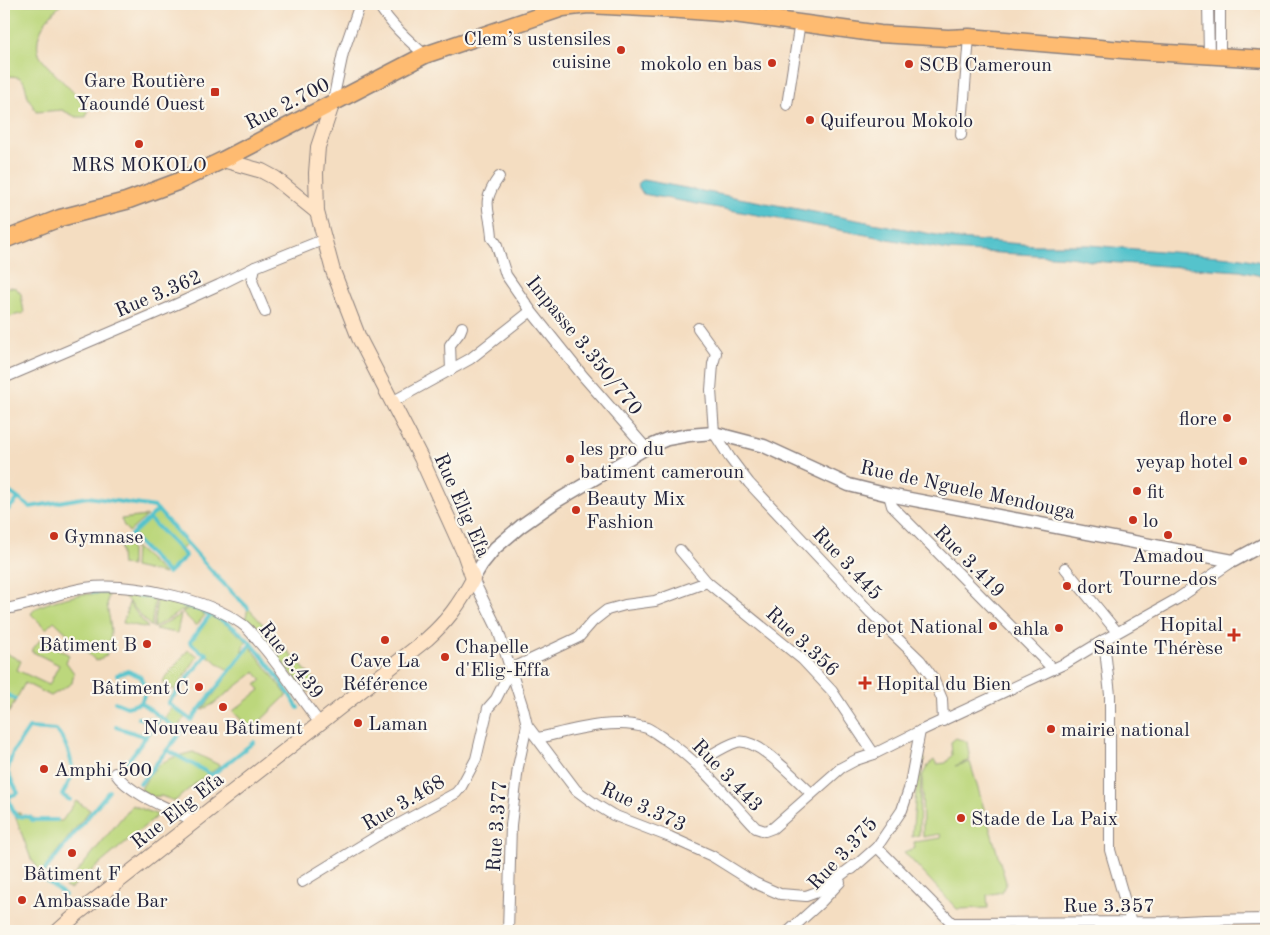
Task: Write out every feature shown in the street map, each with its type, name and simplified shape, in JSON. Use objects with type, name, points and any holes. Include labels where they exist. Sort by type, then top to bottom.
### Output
[{"type":"main road","name":"Rue 2.700","points":[[4,240],[60,218],[126,201],[177,182],[426,56],[551,11],[588,4],[734,14],[880,34],[948,38],[970,37],[1266,59]]},
{"type":"main road","name":"Rue Elig Efa","points":[[58,931],[77,914],[427,639],[446,622],[473,580],[452,526],[354,326],[333,272],[316,212],[318,147],[332,104]]},
{"type":"main road","points":[[223,160],[262,171],[275,178],[316,212]]},
{"type":"street","points":[[332,104],[343,53],[360,4]]},
{"type":"street","points":[[378,4],[404,36],[426,56]]},
{"type":"street","points":[[1208,4],[1215,55]]},
{"type":"street","points":[[1215,55],[1220,4]]},
{"type":"street","points":[[788,105],[800,22]]},
{"type":"street","points":[[961,135],[970,37]]},
{"type":"street","name":"Impasse 3.350/770","points":[[499,177],[491,189],[486,205],[492,238],[496,243],[506,275],[531,311],[583,376],[646,448]]},
{"type":"street","name":"Rue 3.362","points":[[4,378],[184,301],[254,267],[325,240]]},
{"type":"street","points":[[254,267],[252,281],[265,312]]},
{"type":"street","points":[[392,402],[451,370],[498,338],[531,311]]},
{"type":"street","points":[[451,370],[450,345],[462,327]]},
{"type":"street","points":[[698,328],[716,353],[710,390],[714,433]]},
{"type":"street","name":"Rue de Nguele Mendouga","points":[[473,580],[495,548],[554,502],[646,448],[668,439],[714,433],[764,446],[849,485],[889,495],[1233,561]]},
{"type":"street","name":"Rue 3.445","points":[[714,433],[730,458],[750,483],[871,613],[920,660],[934,678],[942,699],[943,721]]},
{"type":"street","name":"Rue 3.419","points":[[889,495],[892,506],[1053,669]]},
{"type":"street","points":[[874,754],[1053,669],[1177,599],[1233,561],[1266,543]]},
{"type":"street","name":"Rue 3.356","points":[[680,550],[707,582],[802,660],[832,691],[874,754]]},
{"type":"street","points":[[1065,568],[1117,632]]},
{"type":"street","name":"Rue 3.373","points":[[473,580],[498,630],[527,725],[576,790],[594,804],[613,815],[712,856],[755,883],[780,894],[806,896],[820,891],[856,864]]},
{"type":"street","points":[[510,669],[579,637],[593,621],[607,610],[664,598],[707,582]]},
{"type":"street","name":"Rue 3.439","points":[[4,609],[22,606],[85,588],[118,586],[154,591],[206,605],[243,624],[275,660],[320,723]]},
{"type":"street","points":[[1104,640],[1110,695],[1110,850],[1131,922]]},
{"type":"street","name":"Rue 3.468","points":[[302,882],[377,836],[451,795],[461,787],[476,760],[488,708],[496,699],[510,669]]},
{"type":"street","name":"Rue 3.443","points":[[538,738],[586,727],[618,724],[647,728],[675,746],[696,764],[756,828],[764,831],[773,828],[841,768],[856,760],[874,754]]},
{"type":"street","name":"Rue 3.377","points":[[508,931],[512,825],[518,767],[527,725]]},
{"type":"street","name":"Rue 3.375","points":[[789,931],[820,903],[856,864],[877,847],[902,810],[909,789],[920,731]]},
{"type":"street","points":[[696,764],[738,742],[748,742],[760,747],[812,794]]},
{"type":"street","points":[[114,773],[143,796],[195,821]]},
{"type":"street","points":[[877,847],[955,929]]},
{"type":"street","name":"Rue 3.357","points":[[955,929],[1266,919]]},
{"type":"green space","points":[[4,4],[62,4],[43,26],[38,39],[39,54],[52,71],[84,103],[88,112],[86,117],[76,117],[62,110],[36,112],[28,97],[24,82],[20,78],[4,76]]},
{"type":"green space","points":[[4,288],[16,288],[21,294],[24,313],[12,316],[4,321]]},
{"type":"green space","points":[[158,511],[188,543],[181,550],[186,556],[168,573],[131,535],[149,518],[180,548],[151,518]]},
{"type":"green space","points":[[147,516],[129,532],[121,519]]},
{"type":"green space","points":[[120,544],[131,546],[131,566],[122,565]]},
{"type":"green space","points":[[135,547],[165,574],[134,567]]},
{"type":"green space","points":[[83,594],[109,594],[107,605],[111,627],[110,644],[106,656],[96,661],[54,621],[46,629],[31,614],[34,610],[46,604]]},
{"type":"green space","points":[[122,594],[155,599],[151,627]]},
{"type":"green space","points":[[157,599],[188,607],[153,628]]},
{"type":"green space","points":[[129,603],[148,628],[123,623]]},
{"type":"green space","points":[[191,607],[205,615],[196,626],[182,612]]},
{"type":"green space","points":[[248,608],[322,688],[317,693],[313,689],[308,692],[245,621]]},
{"type":"green space","points":[[181,614],[177,633],[155,629]]},
{"type":"green space","points":[[210,615],[223,622],[247,641],[243,646],[243,653],[229,671],[190,643]]},
{"type":"green space","points":[[41,639],[69,655],[66,662],[74,673],[72,683],[51,696],[25,683],[8,714],[4,712],[4,652],[21,661],[17,670],[49,685],[59,665],[31,651]]},
{"type":"green space","points":[[250,646],[287,695],[251,730],[233,711],[260,690],[256,685],[262,680],[255,672],[213,704],[202,710]]},
{"type":"green space","points":[[188,650],[198,656],[175,690],[162,682]]},
{"type":"green space","points":[[172,707],[185,717],[177,728],[164,719]]},
{"type":"green space","points":[[956,738],[967,742],[970,760],[955,766],[970,762],[1006,882],[1002,892],[987,895],[988,908],[957,909],[904,852],[915,848],[914,842],[941,838],[940,834],[923,837],[922,776],[928,765],[934,760],[937,764],[946,763],[952,755],[951,742]]},
{"type":"green space","points":[[193,752],[221,766],[198,781],[175,801],[161,796],[147,797],[141,789],[157,767],[175,757]]},
{"type":"green space","points":[[922,756],[925,759],[921,771],[919,835],[912,837],[918,770]]},
{"type":"green space","points":[[76,801],[90,810],[41,872],[31,859],[14,813],[20,813],[22,817],[37,820],[62,821]]},
{"type":"green space","points":[[132,805],[158,815],[70,889],[65,887]]},
{"type":"water","points":[[643,180],[958,239],[1034,245],[1089,245],[1242,258],[1266,263],[1266,277],[1240,271],[1091,261],[1070,257],[948,250],[643,194],[637,184]]},
{"type":"waterway","points":[[4,488],[30,507],[88,497],[155,507],[217,577],[248,608]]},
{"type":"waterway","points":[[4,514],[18,499]]},
{"type":"waterway","points":[[149,518],[186,556],[168,573],[131,535],[158,510]]},
{"type":"waterway","points":[[93,592],[111,592]]},
{"type":"waterway","points":[[120,592],[182,604],[213,615],[226,623],[247,639],[263,657],[298,708]]},
{"type":"waterway","points":[[210,615],[190,642],[201,652],[207,654],[168,703],[191,720],[251,644]]},
{"type":"waterway","points":[[115,702],[127,707],[141,703],[146,690],[141,677],[128,671],[117,675]]},
{"type":"waterway","points":[[4,693],[15,699]]},
{"type":"waterway","points":[[141,703],[181,732],[167,750],[212,775],[254,742]]},
{"type":"waterway","points":[[121,770],[158,721],[138,718]]},
{"type":"waterway","points":[[116,727],[146,737]]},
{"type":"waterway","points":[[57,820],[32,820],[30,817],[17,816],[8,797],[18,793],[7,772],[13,752],[29,728],[56,730],[63,739],[72,765],[72,772],[62,795],[70,800]]},
{"type":"waterway","points":[[140,784],[167,750]]},
{"type":"waterway","points":[[65,895],[40,876],[109,791]]},
{"type":"place","name":"Clem’s ustensiles cuisine","points":[[621,50]]},
{"type":"place","name":"mokolo en bas","points":[[772,63]]},
{"type":"place","name":"SCB Cameroun","points":[[909,64]]},
{"type":"place","name":"Gare Routière Yaoundé Ouest","points":[[215,92]]},
{"type":"place","name":"Quifeurou Mokolo","points":[[810,120]]},
{"type":"place","name":"MRS MOKOLO","points":[[139,144]]},
{"type":"place","name":"flore","points":[[1227,418]]},
{"type":"place","name":"les pro du batiment cameroun","points":[[570,459]]},
{"type":"place","name":"yeyap hotel","points":[[1243,461]]},
{"type":"place","name":"fit","points":[[1137,491]]},
{"type":"place","name":"Beauty Mix Fashion","points":[[576,510]]},
{"type":"place","name":"lo","points":[[1133,520]]},
{"type":"place","name":"Amadou Tourne-dos","points":[[1168,535]]},
{"type":"place","name":"Gymnase","points":[[54,536]]},
{"type":"place","name":"dort","points":[[1067,586]]},
{"type":"place","name":"depot National","points":[[993,626]]},
{"type":"place","name":"ahla","points":[[1059,628]]},
{"type":"place","name":"Hopital Sainte Thérèse","points":[[1234,635]]},
{"type":"place","name":"Cave La Référence","points":[[385,640]]},
{"type":"place","name":"Bâtiment B","points":[[147,644]]},
{"type":"place","name":"Chapelle d'Elig-Effa","points":[[445,657]]},
{"type":"place","name":"Hopital du Bien","points":[[865,683]]},
{"type":"place","name":"Bâtiment C","points":[[199,687]]},
{"type":"place","name":"Nouveau Bâtiment","points":[[223,707]]},
{"type":"place","name":"Laman","points":[[358,723]]},
{"type":"place","name":"mairie national","points":[[1051,729]]},
{"type":"place","name":"Amphi 500","points":[[44,769]]},
{"type":"place","name":"Stade de La Paix","points":[[961,818]]},
{"type":"place","name":"Bâtiment F","points":[[72,853]]},
{"type":"place","name":"Ambassade Bar","points":[[22,900]]}]
